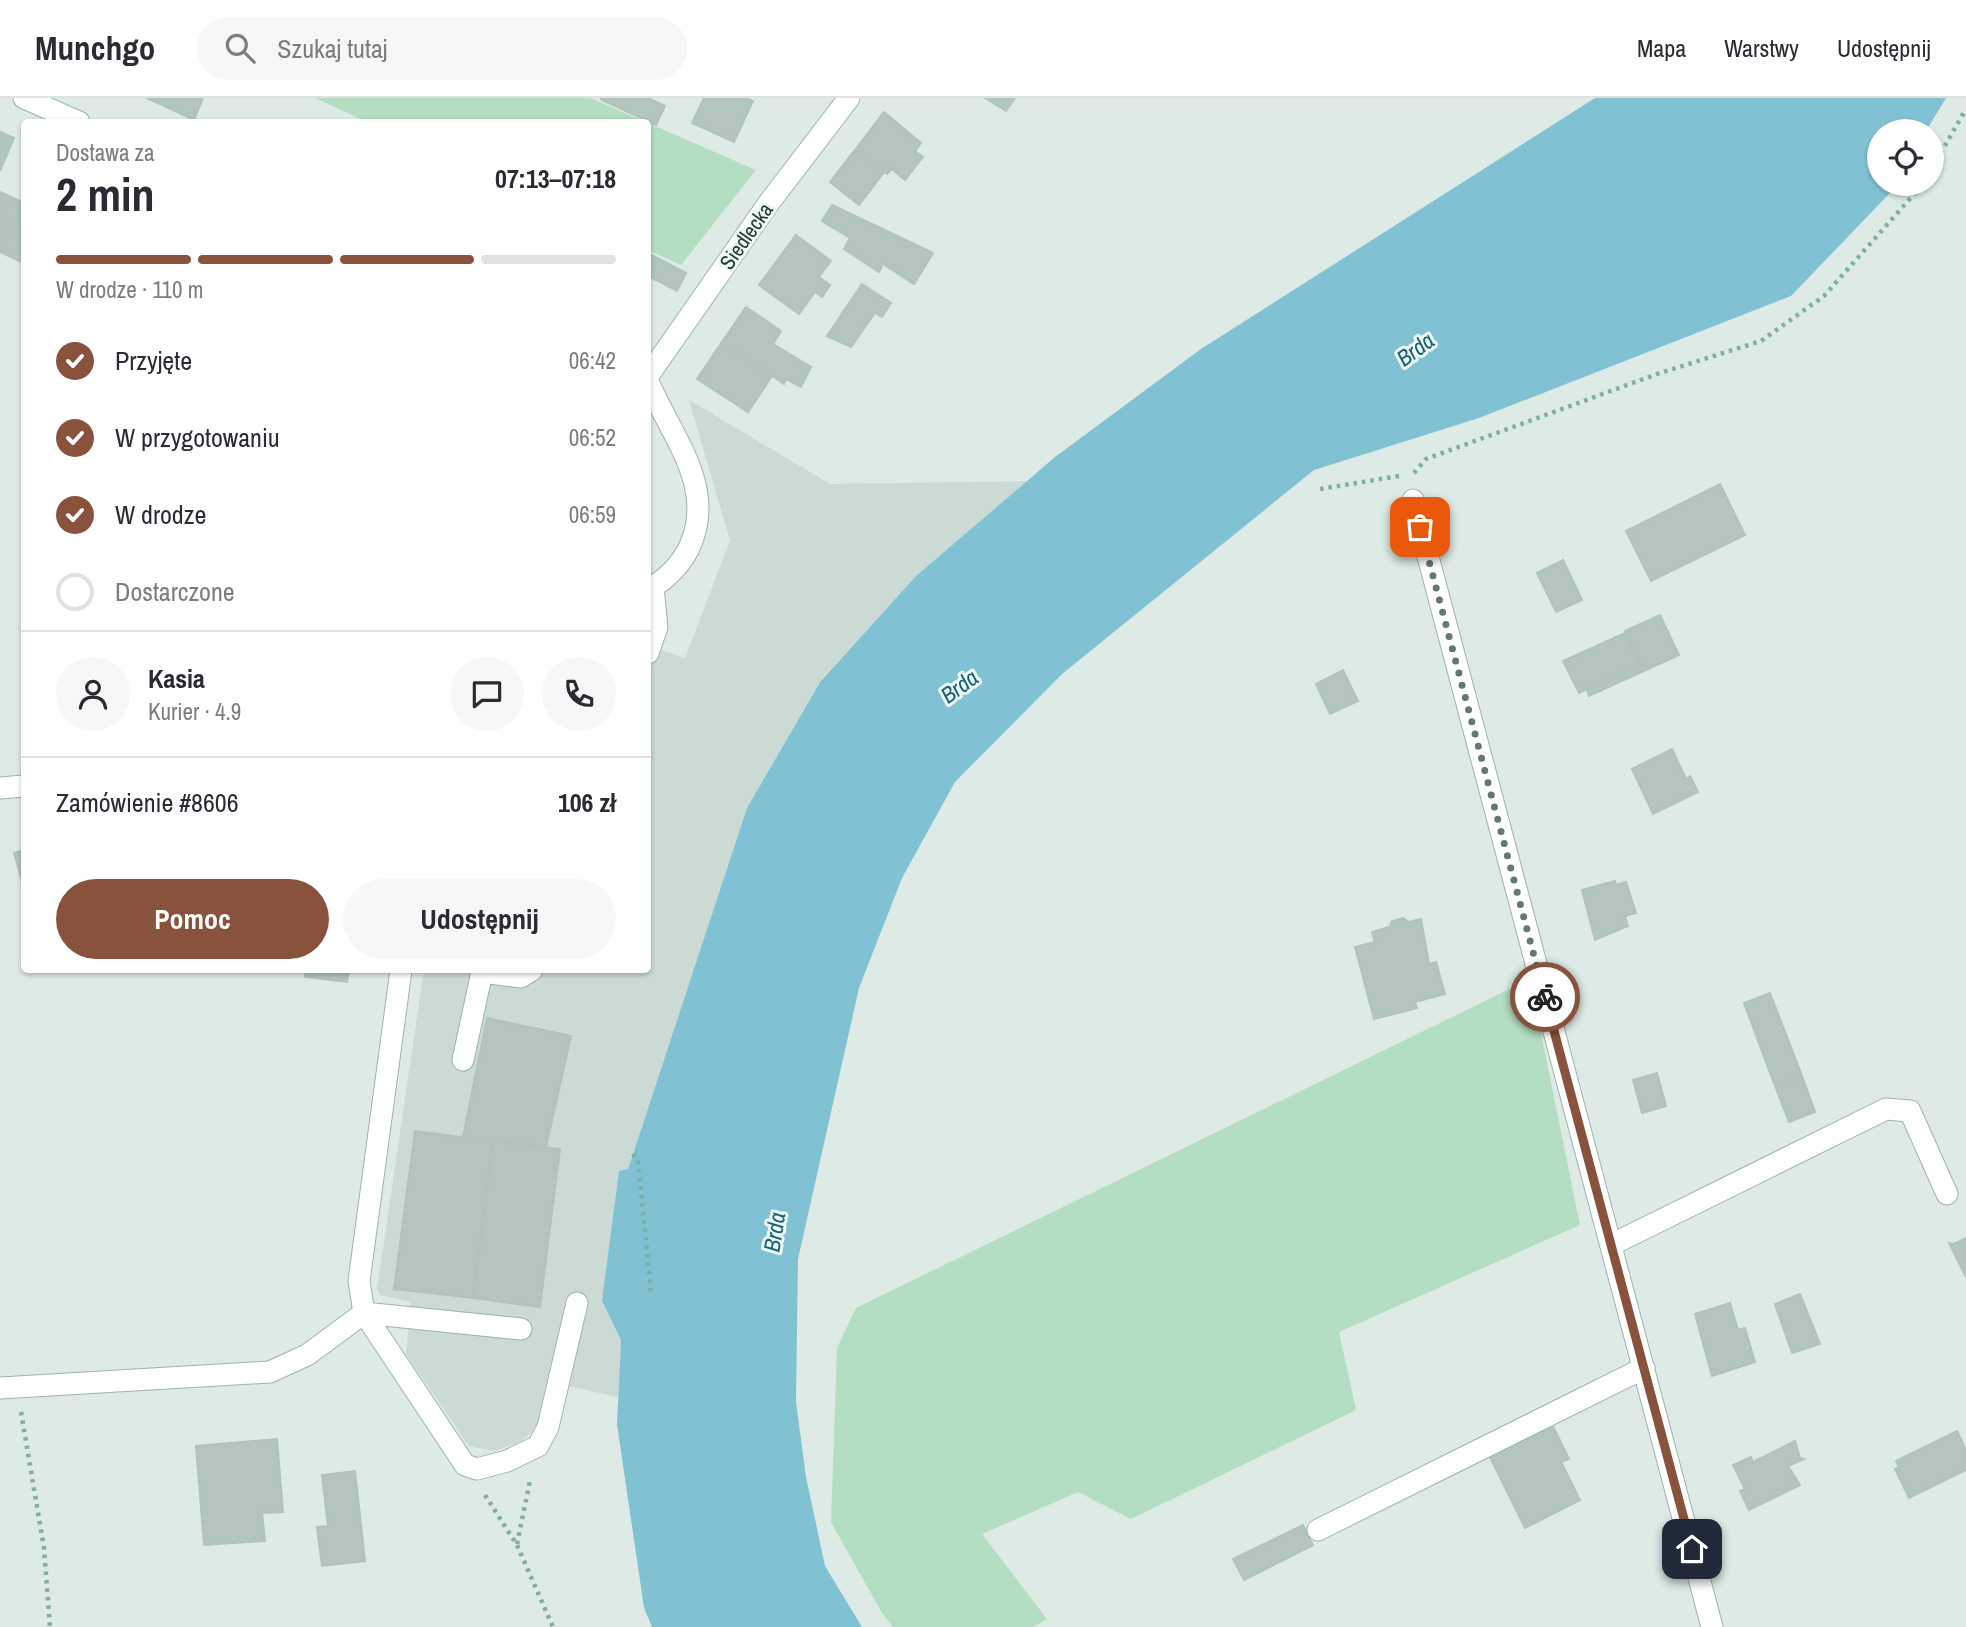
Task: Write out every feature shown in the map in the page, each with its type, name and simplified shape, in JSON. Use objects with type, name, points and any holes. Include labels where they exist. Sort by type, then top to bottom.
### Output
[{"type":"street","points":[[24,98],[72,119]]},
{"type":"street","name":"Siedlecka","points":[[651,375],[768,204],[849,98]]},
{"type":"street","name":"Siedlecka","points":[[651,387],[663,418],[695,478],[699,502],[696,529],[683,559],[651,587]]},
{"type":"street","points":[[1413,500],[1713,1627]]},
{"type":"street","points":[[651,594],[657,627],[651,644]]},
{"type":"street","points":[[0,788],[21,786]]},
{"type":"street","points":[[401,973],[359,1281],[364,1313],[465,1465],[477,1469],[507,1461],[536,1447],[548,1427],[577,1303]]},
{"type":"street","points":[[463,1060],[482,973]]},
{"type":"street","points":[[490,973],[520,977],[527,973]]},
{"type":"street","points":[[1611,1245],[1886,1109],[1910,1111],[1947,1194]]},
{"type":"street","points":[[8,1388],[270,1371],[307,1356],[364,1313],[520,1329]]},
{"type":"street","points":[[1318,1530],[1644,1368]]},
{"type":"path","points":[[1944,147],[1966,109]]},
{"type":"path","points":[[1320,489],[1390,475],[1410,477],[1426,459],[1657,374],[1761,341],[1824,296],[1912,196]]},
{"type":"path","points":[[633,1154],[638,1161],[651,1292]]},
{"type":"path","points":[[8,1388],[44,1548],[50,1627]]},
{"type":"path","points":[[517,1545],[536,1447]]},
{"type":"path","points":[[465,1465],[517,1545],[553,1627]]},
{"type":"shaded area","points":[[689,400],[830,484],[1027,481],[916,576],[820,681],[747,808],[628,1169],[602,1301],[621,1340],[618,1397],[550,1382],[540,1419],[531,1433],[519,1442],[494,1451],[469,1446],[406,1354],[411,1302],[380,1295],[377,1289],[424,973],[651,973],[651,647],[685,658],[730,541]]},
{"type":"green space","points":[[315,98],[590,98],[639,119],[360,119]]},
{"type":"green space","points":[[651,124],[756,170],[681,265],[651,251]]},
{"type":"green space","points":[[1530,979],[1580,1225],[1339,1332],[1356,1410],[1131,1519],[1078,1492],[982,1534],[1047,1619],[1033,1627],[893,1627],[882,1613],[831,1522],[837,1348],[856,1308]]},
{"type":"water","name":"Brda","points":[[1595,98],[1946,98],[1933,119],[1867,119],[1867,196],[1887,196],[1791,296],[1479,418],[1314,470],[1062,674],[955,782],[902,878],[859,988],[798,1259],[796,1402],[806,1477],[825,1566],[862,1627],[652,1627],[644,1608],[617,1424],[621,1340],[602,1301],[619,1171],[628,1169],[747,808],[820,682],[916,576],[1055,457],[1201,349]]},
{"type":"building","points":[[147,98],[203,98],[194,119]]},
{"type":"building","points":[[648,98],[665,106],[656,125],[651,123],[651,119],[643,119],[600,99]]},
{"type":"building","points":[[704,98],[746,98],[753,101],[734,142],[692,123]]},
{"type":"building","points":[[985,98],[1015,98],[1006,111]]},
{"type":"building","points":[[884,112],[921,143],[915,151],[923,157],[905,180],[892,169],[887,174],[855,150]]},
{"type":"building","points":[[0,132],[14,138],[0,171]]},
{"type":"building","points":[[855,150],[884,172],[859,205],[830,182]]},
{"type":"building","points":[[0,192],[21,202],[21,211],[12,234],[0,229]]},
{"type":"building","points":[[832,205],[933,253],[914,284],[883,264],[879,272],[844,249],[850,238],[822,221]]},
{"type":"building","points":[[21,214],[21,262],[0,252],[0,229],[12,234]]},
{"type":"building","points":[[796,235],[831,261],[819,277],[830,285],[822,297],[815,292],[799,314],[759,285]]},
{"type":"building","points":[[651,255],[686,273],[677,291],[651,278]]},
{"type":"building","points":[[862,284],[891,303],[882,317],[875,313],[851,347],[827,336]]},
{"type":"building","points":[[746,307],[781,331],[773,344],[811,367],[801,387],[786,379],[784,384],[722,342]]},
{"type":"building","points":[[722,342],[772,376],[748,412],[697,379]]},
{"type":"building","points":[[1720,484],[1745,535],[1651,581],[1626,531]]},
{"type":"building","points":[[1563,560],[1582,600],[1556,612],[1537,573]]},
{"type":"building","points":[[1660,615],[1679,655],[1589,696],[1587,690],[1640,663],[1625,631]]},
{"type":"building","points":[[1625,633],[1640,663],[1579,693],[1563,661]]},
{"type":"building","points":[[1343,670],[1358,701],[1330,714],[1316,684]]},
{"type":"building","points":[[1672,749],[1686,779],[1690,776],[1698,792],[1653,814],[1632,769]]},
{"type":"building","points":[[21,851],[21,878],[14,853]]},
{"type":"building","points":[[1615,881],[1616,885],[1626,882],[1636,913],[1625,916],[1628,926],[1595,940],[1582,890]]},
{"type":"building","points":[[1403,918],[1409,922],[1421,919],[1429,964],[1436,962],[1445,994],[1415,1002],[1417,1008],[1374,1019],[1355,947],[1375,942],[1372,932],[1389,927],[1392,921]]},
{"type":"building","points":[[306,973],[348,973],[347,982],[305,977]]},
{"type":"building","points":[[1770,993],[1802,1076],[1775,1086],[1744,1003]]},
{"type":"building","points":[[487,1018],[571,1036],[546,1147],[463,1137]]},
{"type":"building","points":[[1657,1073],[1666,1106],[1642,1113],[1633,1080]]},
{"type":"building","points":[[1802,1076],[1815,1112],[1789,1122],[1775,1086]]},
{"type":"building","points":[[415,1131],[493,1141],[473,1298],[394,1289]]},
{"type":"building","points":[[493,1141],[560,1149],[540,1307],[473,1298]]},
{"type":"building","points":[[1966,1238],[1966,1277],[1949,1243],[1954,1244]]},
{"type":"building","points":[[1800,1294],[1820,1344],[1792,1353],[1775,1304]]},
{"type":"building","points":[[1730,1303],[1738,1330],[1745,1328],[1755,1362],[1712,1376],[1695,1314]]},
{"type":"building","points":[[1551,1422],[1569,1459],[1561,1462],[1580,1500],[1525,1528],[1488,1453]]},
{"type":"building","points":[[1957,1431],[1966,1450],[1966,1470],[1909,1498],[1895,1469],[1899,1467],[1896,1461]]},
{"type":"building","points":[[277,1439],[283,1512],[262,1513],[265,1541],[204,1545],[196,1446]]},
{"type":"building","points":[[1795,1441],[1800,1458],[1804,1459],[1788,1466],[1800,1485],[1749,1510],[1740,1491],[1745,1489],[1733,1465],[1751,1457],[1753,1462]]},
{"type":"building","points":[[355,1471],[365,1561],[322,1566],[317,1527],[328,1526],[322,1475]]},
{"type":"building","points":[[1303,1525],[1313,1545],[1244,1580],[1233,1559]]},
{"type":"way so far","points":[[1420,527],[1545,997]]},
{"type":"route","points":[[1545,997],[1692,1549]]}]
